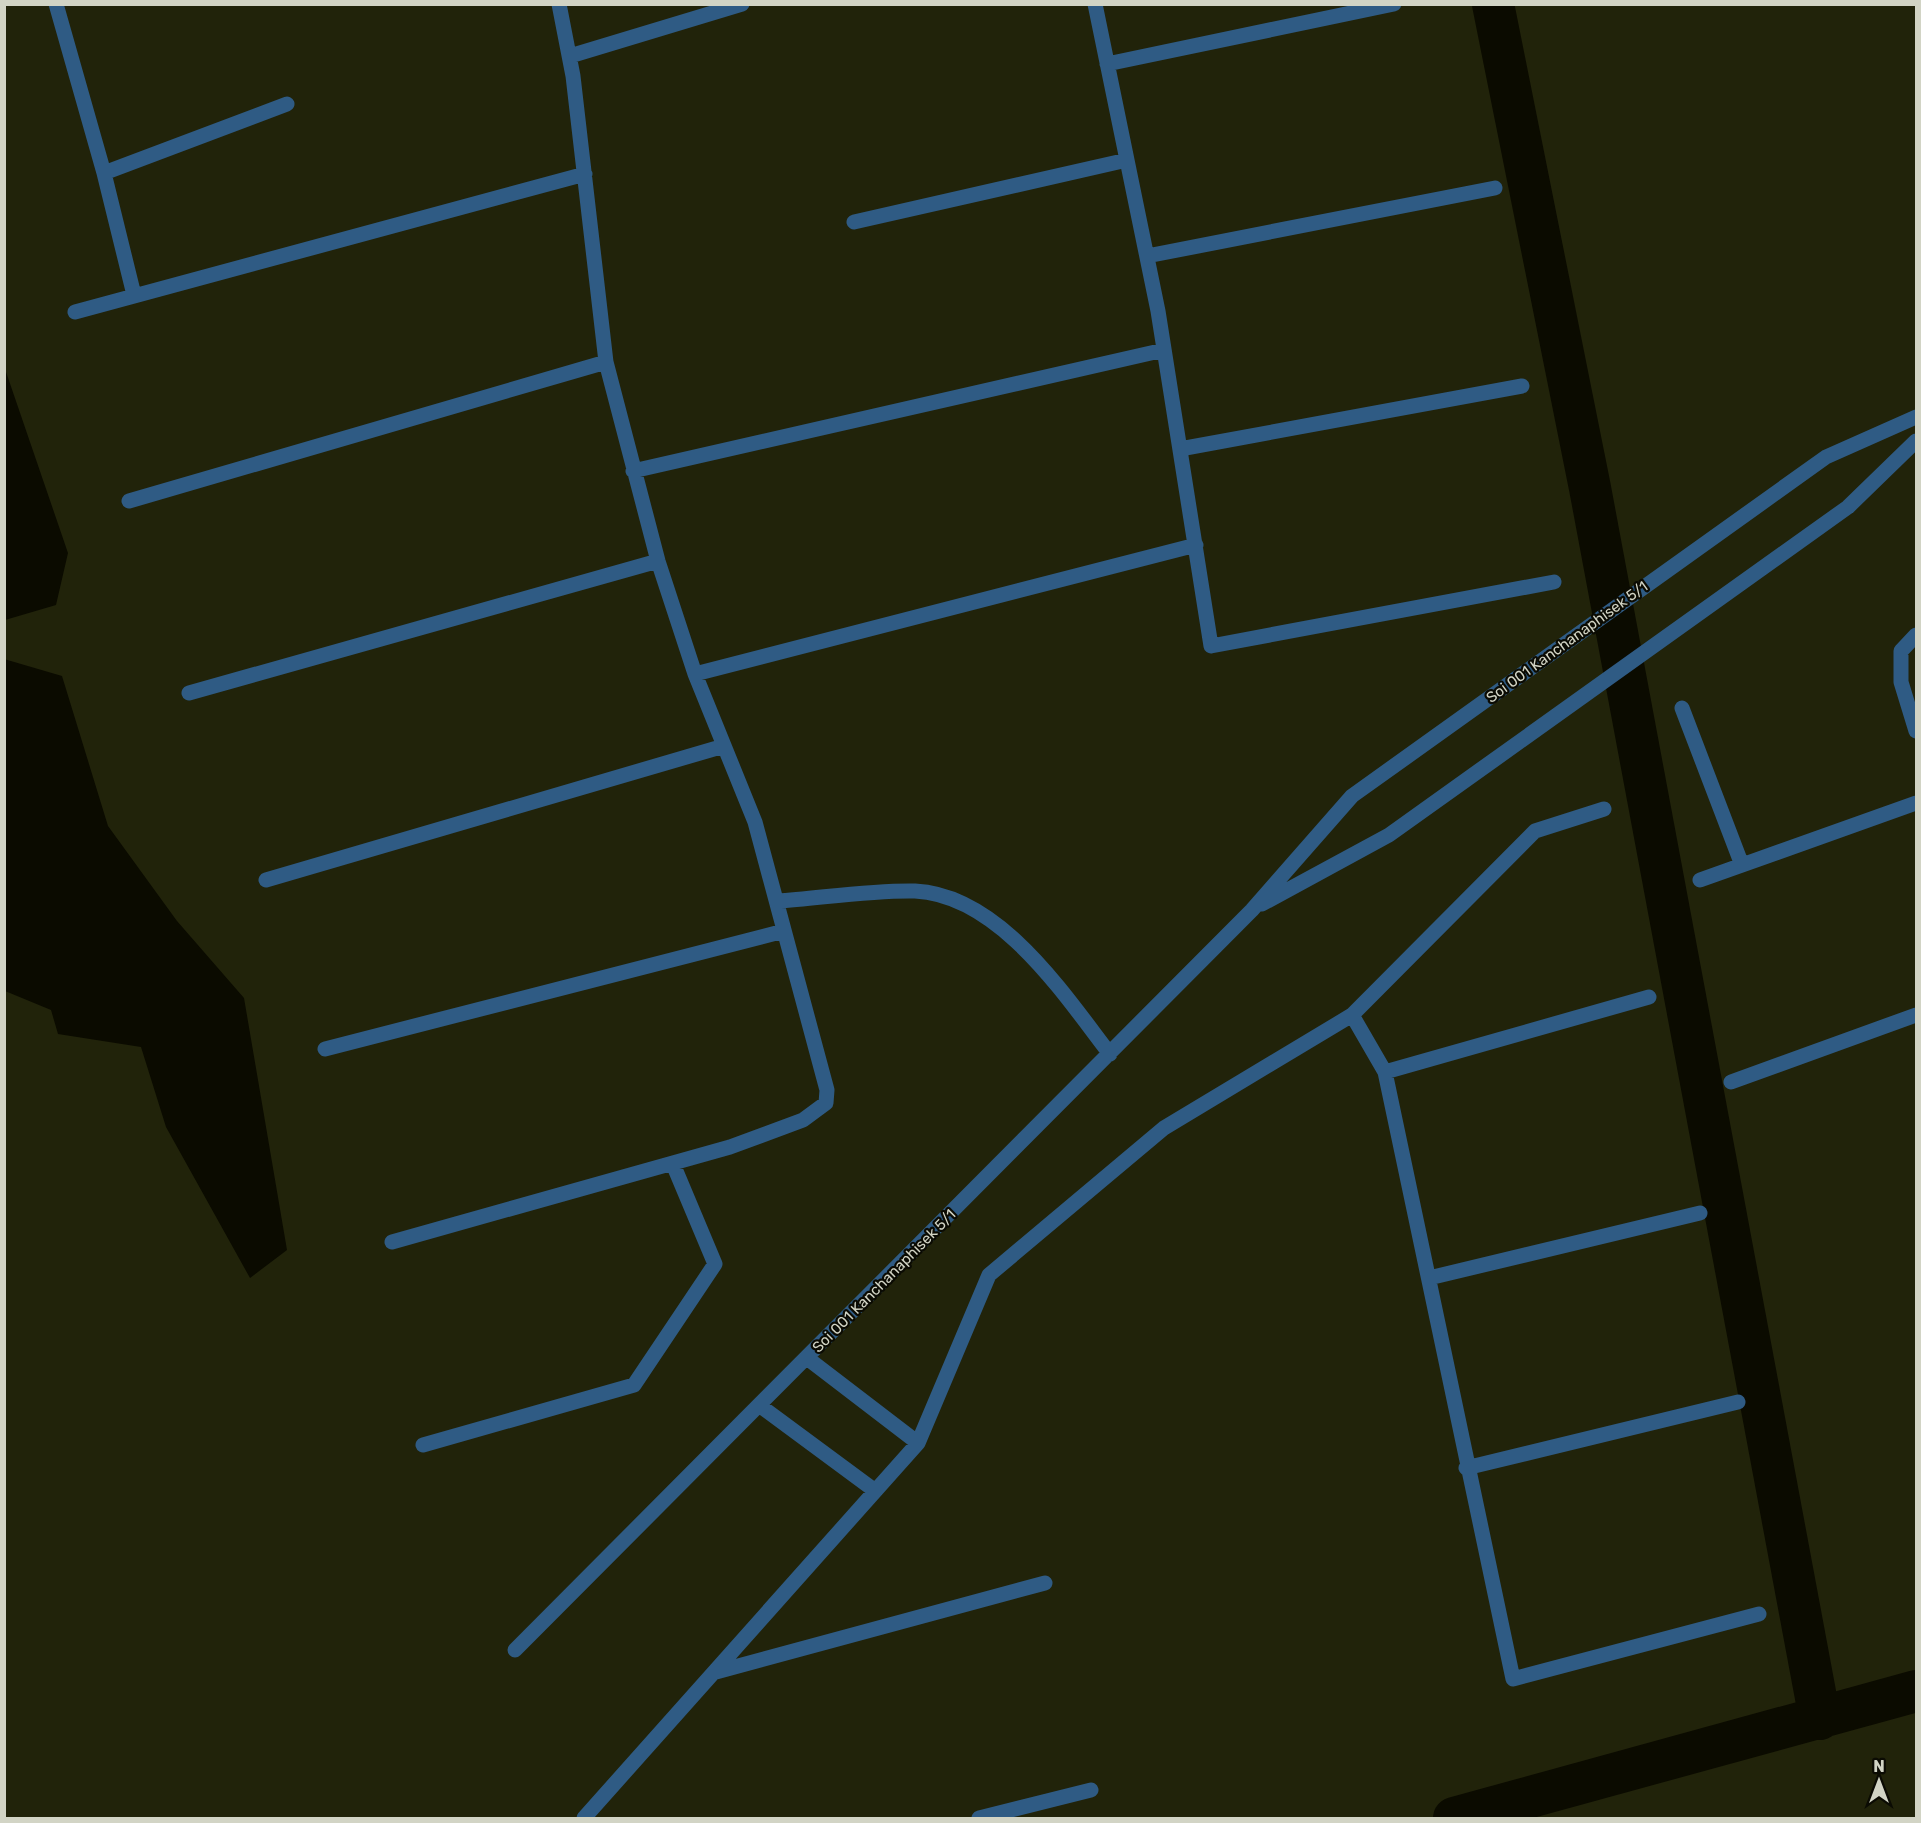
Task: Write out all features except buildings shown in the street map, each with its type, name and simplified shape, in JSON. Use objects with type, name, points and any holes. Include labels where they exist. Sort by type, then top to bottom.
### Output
[{"type":"street","points":[[56,4],[104,173],[134,296]]},
{"type":"street","points":[[392,1242],[730,1147],[803,1120],[826,1103],[826,1090],[755,822],[695,674],[658,561],[606,362],[570,56],[559,4]]},
{"type":"street","points":[[570,56],[742,4]]},
{"type":"street","points":[[1095,4],[1164,350],[1211,646],[1554,582]]},
{"type":"street","points":[[1107,64],[1394,4]]},
{"type":"street","points":[[104,173],[287,104]]},
{"type":"street","points":[[854,222],[1127,160]]},
{"type":"street","points":[[75,312],[585,174]]},
{"type":"street","points":[[1147,256],[1495,188]]},
{"type":"street","points":[[633,471],[1164,350]]},
{"type":"street","points":[[129,501],[606,362]]},
{"type":"street","points":[[1180,449],[1522,386]]},
{"type":"street","name":"Soi 001 Kanchanaphisek 5/1","points":[[515,1650],[1252,910],[1352,796],[1826,457],[1917,417]]},
{"type":"street","name":"Soi 001 Kanchanaphisek 5/1","points":[[1252,910],[1389,835],[1848,507],[1917,441]]},
{"type":"street","points":[[695,674],[1196,545]]},
{"type":"street","points":[[189,693],[658,561]]},
{"type":"street","points":[[1917,635],[1901,651],[1901,682],[1917,730]]},
{"type":"street","points":[[1682,708],[1742,865]]},
{"type":"street","points":[[266,880],[724,746]]},
{"type":"street","points":[[1700,880],[1917,803]]},
{"type":"street","points":[[584,1818],[918,1443],[989,1275],[1164,1128],[1352,1015],[1535,831],[1604,809]]},
{"type":"street","points":[[777,901],[915,891],[951,898],[993,920],[1057,986],[1110,1054]]},
{"type":"street","points":[[325,1049],[784,931]]},
{"type":"street","points":[[1385,1072],[1649,997]]},
{"type":"street","points":[[1352,1015],[1385,1072],[1429,1278],[1466,1468],[1513,1679],[1759,1614]]},
{"type":"street","points":[[1731,1082],[1917,1015]]},
{"type":"street","points":[[423,1444],[634,1384],[715,1264],[673,1164]]},
{"type":"street","points":[[1429,1278],[1700,1213]]},
{"type":"street","points":[[807,1358],[918,1443]]},
{"type":"street","points":[[1466,1468],[1738,1402]]},
{"type":"street","points":[[759,1405],[874,1490]]},
{"type":"street","points":[[716,1672],[1045,1583]]},
{"type":"street","points":[[979,1818],[1091,1790]]},
{"type":"shaded area","points":[[5,369],[68,553],[56,605],[5,620]]},
{"type":"shaded area","points":[[4,659],[62,676],[108,826],[177,921],[244,998],[287,1250],[250,1278],[166,1127],[141,1047],[58,1034],[51,1010],[5,991]]},
{"type":"waterway","points":[[1493,4],[1590,488],[1820,1719]]},
{"type":"waterway","points":[[1454,1818],[1916,1691]]}]
